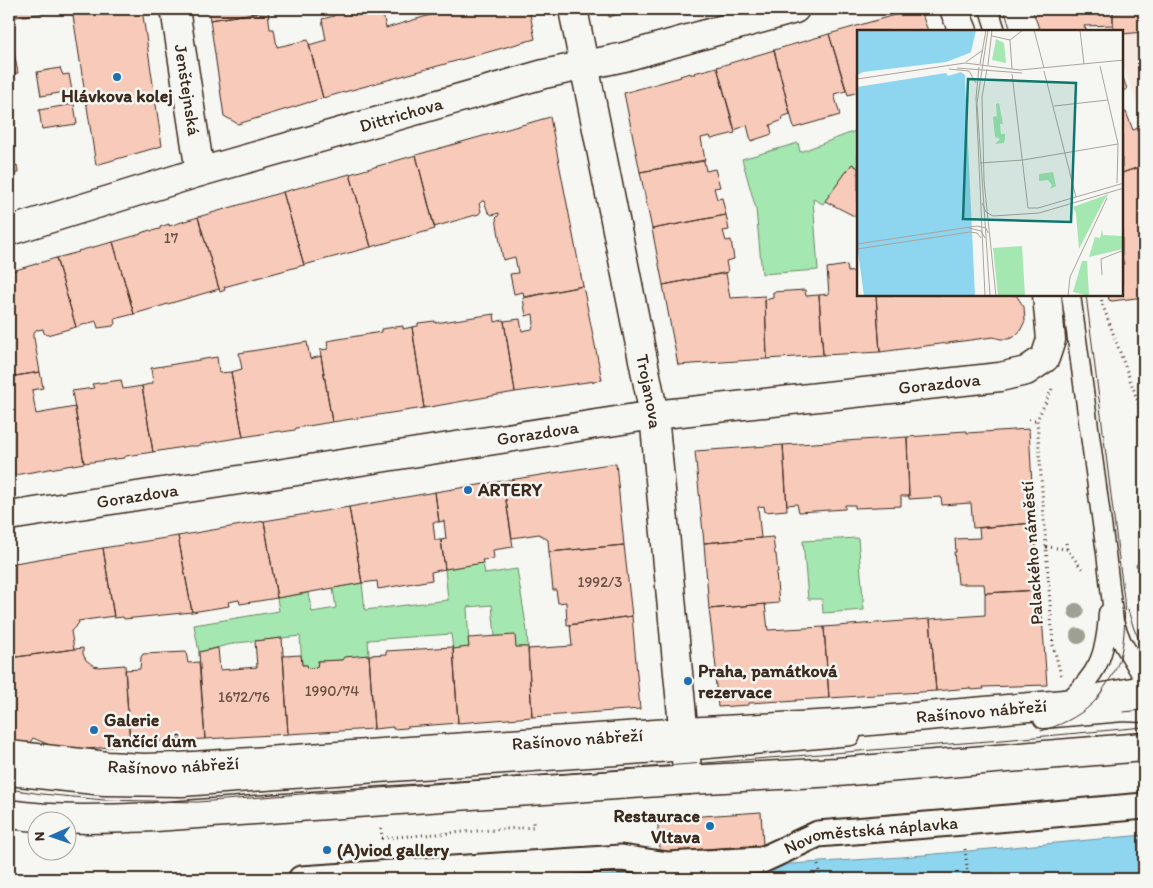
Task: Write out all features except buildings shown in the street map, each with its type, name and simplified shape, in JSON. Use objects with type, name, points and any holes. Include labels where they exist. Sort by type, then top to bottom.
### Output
[{"type":"street","name":"Jenštejnská","points":[[175,9],[200,172]]},
{"type":"street","name":"Trojanova","points":[[573,9],[654,415],[688,780]]},
{"type":"street","name":"Dittrichova","points":[[9,231],[200,172],[544,74],[624,58],[795,9]]},
{"type":"street","points":[[954,9],[963,30]]},
{"type":"street","name":"Gorazdova","points":[[9,516],[654,415],[1000,377],[1026,371],[1045,358],[1051,340],[1047,296]]},
{"type":"street","name":"Rašínovo nábřeží","points":[[9,755],[107,766],[144,768],[685,741],[836,724],[1064,693],[1144,690]]},
{"type":"street","points":[[78,819],[155,817],[688,780],[837,772],[1144,746]]},
{"type":"street","name":"Novoměstská náplavka","points":[[301,879],[621,858],[668,865],[762,860],[818,834],[1144,806]]},
{"type":"street","points":[[9,814],[28,817]]},
{"type":"street","points":[[9,828],[28,824]]},
{"type":"lane","points":[[989,9],[996,30]]},
{"type":"lane","points":[[1071,296],[1114,622],[1122,642],[1144,679]]},
{"type":"lane","points":[[998,723],[1037,716],[1064,693],[1084,686],[1096,669],[1102,655],[1106,638],[1109,583]]},
{"type":"lane","points":[[9,776],[104,786],[182,788],[685,741],[998,723],[1123,712],[1144,713]]},
{"type":"lane","points":[[239,763],[277,780]]},
{"type":"path","points":[[1101,296],[1144,418]]},
{"type":"path","name":"Palackého náměstí","points":[[1029,420],[1037,420],[1053,645],[1064,693]]},
{"type":"path","points":[[1066,543],[1067,549],[1083,570]]},
{"type":"path","points":[[1046,548],[1067,549]]},
{"type":"path","points":[[1136,565],[1144,567]]},
{"type":"path","points":[[382,838],[533,827]]},
{"type":"path","points":[[965,852],[968,875]]},
{"type":"path","points":[[818,864],[820,879]]},
{"type":"shaded area","points":[[1113,9],[1144,9],[1144,122],[1123,66],[1123,30],[1113,30]]},
{"type":"green space","points":[[857,130],[857,167],[852,164],[823,204],[813,199],[818,270],[762,274],[756,209],[742,159],[798,143],[800,152]]},
{"type":"green space","points":[[858,538],[864,610],[823,613],[822,599],[808,599],[803,541]]},
{"type":"green space","points":[[483,563],[485,574],[517,569],[528,647],[516,647],[495,636],[492,605],[467,607],[469,647],[453,649],[451,634],[368,640],[369,655],[342,660],[318,661],[317,667],[308,668],[307,665],[302,665],[300,636],[236,643],[199,652],[194,625],[279,611],[277,598],[308,593],[312,612],[336,608],[333,588],[362,583],[365,610],[448,600],[445,569]]},
{"type":"water","points":[[1144,835],[1144,879],[549,879],[902,857]]},
{"type":"pier","points":[[1001,872],[1001,879],[932,879]]},
{"type":"tram line","points":[[1004,9],[1011,30]]},
{"type":"tram line","points":[[1041,731],[1081,713],[1094,702],[1116,668],[1123,640],[1125,620],[1124,599],[1086,296]]},
{"type":"tram line","points":[[1128,610],[1134,629],[1144,649]]},
{"type":"tram line","points":[[1141,674],[1144,677]]},
{"type":"tram line","points":[[1123,712],[1144,710]]},
{"type":"tram line","points":[[9,789],[104,800],[198,802],[1002,740],[1144,727]]},
{"type":"place","name":"Hlávkova kolej","points":[[117,77]]},
{"type":"place","name":"ARTERY","points":[[468,490]]},
{"type":"place","name":"Praha, památková rezervace","points":[[688,681]]},
{"type":"place","name":"Galerie Tančící dům","points":[[94,730]]},
{"type":"place","name":"Restaurace Vltava","points":[[710,826]]},
{"type":"place","name":"(A)viod gallery","points":[[327,850]]}]
